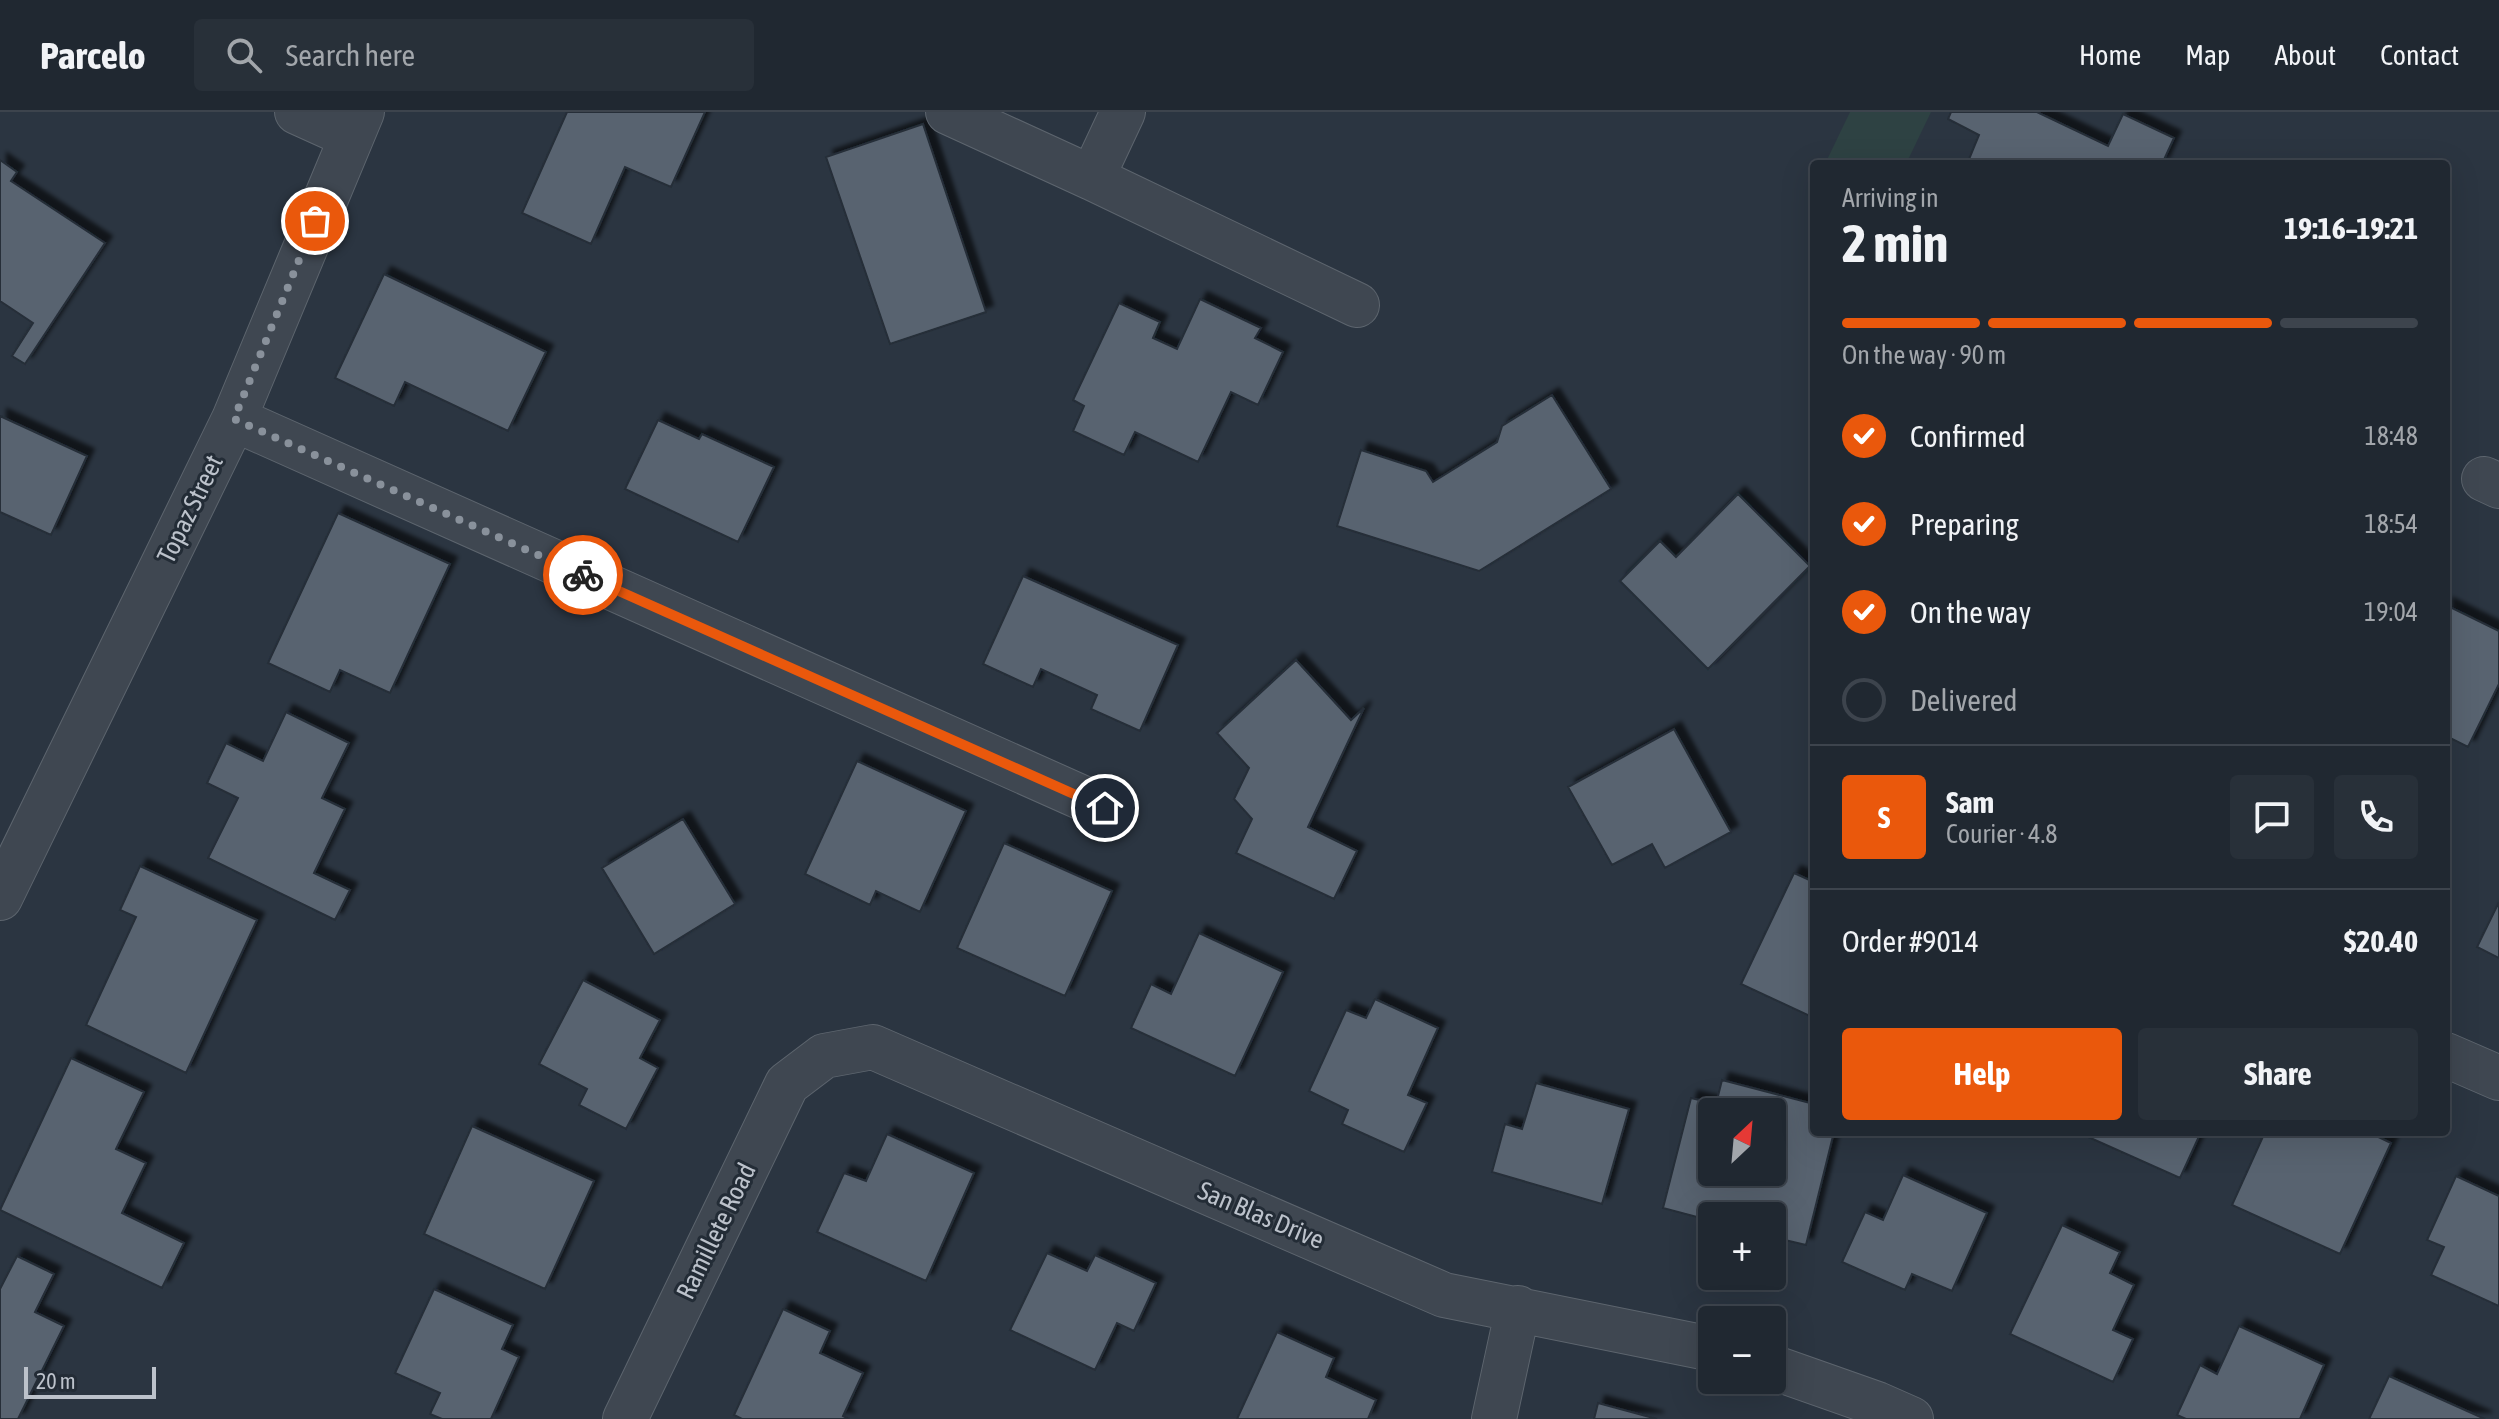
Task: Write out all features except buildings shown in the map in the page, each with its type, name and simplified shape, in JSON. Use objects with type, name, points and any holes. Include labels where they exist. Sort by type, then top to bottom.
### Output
[{"type":"street","points":[[297,112],[356,124]]},
{"type":"street","points":[[948,112],[1357,305]]},
{"type":"street","points":[[1092,178],[1123,112]]},
{"type":"street","name":"Topaz Street","points":[[0,898],[234,419],[356,124]]},
{"type":"street","points":[[234,419],[1105,808]]},
{"type":"street","name":"San Blas Drive","points":[[824,1056],[873,1047],[1444,1295],[1698,1346]]},
{"type":"street","name":"Ramillete Road","points":[[625,1419],[787,1084],[824,1056]]},
{"type":"street","points":[[2450,1057],[2499,1078]]},
{"type":"street","points":[[1494,1419],[1518,1308]]},
{"type":"street","points":[[1786,1372],[1911,1419]]},
{"type":"green space","points":[[1850,112],[1931,112],[1908,160],[1827,160]]},
{"type":"way so far","points":[[315,221],[234,419],[583,575]]},
{"type":"route","points":[[583,575],[1105,808]]}]
